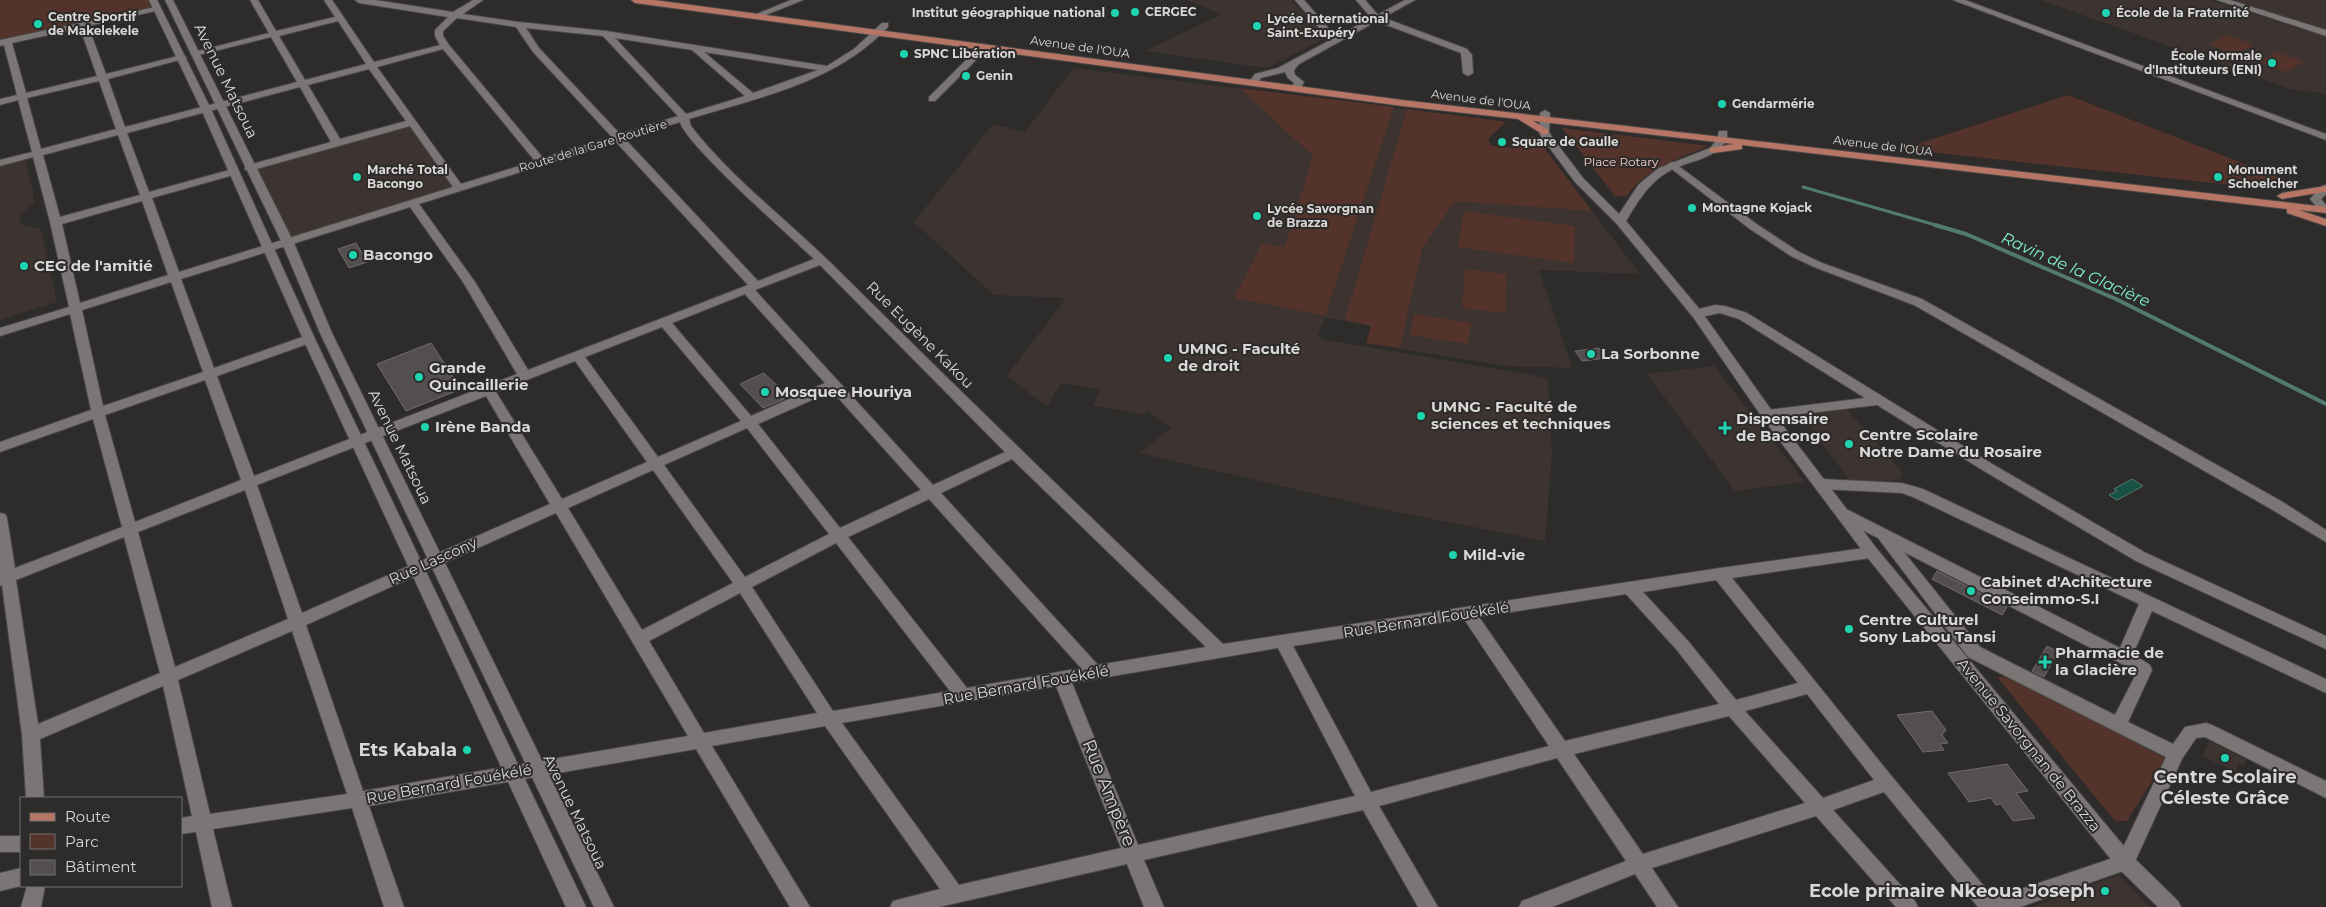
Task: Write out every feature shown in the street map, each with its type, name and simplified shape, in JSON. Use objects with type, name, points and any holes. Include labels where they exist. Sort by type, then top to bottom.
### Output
[{"type":"main road","name":"Avenue de l'OUA","points":[[635,0],[758,16],[882,29],[1521,117],[1545,116]]},
{"type":"main road","name":"Avenue de l'OUA","points":[[695,0],[772,10],[984,47],[1255,80]]},
{"type":"main road","name":"Avenue de l'OUA","points":[[1297,86],[1722,136],[2282,196],[2324,206]]},
{"type":"main road","points":[[1521,117],[1544,132]]},
{"type":"main road","name":"Avenue de l'OUA","points":[[1722,136],[1766,145],[2265,202],[2324,206]]},
{"type":"main road","points":[[1714,150],[1766,145]]},
{"type":"main road","points":[[2282,196],[2325,188]]},
{"type":"main road","points":[[2265,202],[2326,223]]},
{"type":"street","points":[[254,0],[337,143]]},
{"type":"street","points":[[328,0],[371,65],[459,188]]},
{"type":"street","points":[[359,0],[519,25],[606,34],[828,69]]},
{"type":"street","points":[[479,0],[456,14],[439,30],[439,36],[445,46],[541,162]]},
{"type":"street","points":[[758,16],[799,0]]},
{"type":"street","points":[[1299,0],[1334,40]]},
{"type":"street","points":[[1360,0],[1376,18],[1464,51],[1467,55],[1468,73]]},
{"type":"street","points":[[1255,80],[1272,74],[1411,0]]},
{"type":"street","points":[[1957,0],[2326,137]]},
{"type":"street","points":[[2221,0],[2326,33]]},
{"type":"street","points":[[160,2],[83,24],[3,42],[21,96],[56,222],[98,412],[169,676],[222,907]]},
{"type":"street","name":"Avenue Matsoua","points":[[160,2],[220,106],[249,168],[288,243],[326,333],[437,560],[535,769],[604,907]]},
{"type":"street","points":[[0,102],[341,18]]},
{"type":"street","points":[[83,24],[297,622],[394,907]]},
{"type":"street","points":[[519,25],[536,50],[619,138],[752,288],[833,385],[1096,674]]},
{"type":"street","name":"Route de la Gare Routière","points":[[288,243],[752,97],[828,69],[858,52],[882,29]]},
{"type":"street","name":"Rue Eugène Kakou","points":[[606,34],[684,118],[686,126],[696,140],[822,260],[1014,453],[1220,651]]},
{"type":"street","points":[[0,163],[445,46]]},
{"type":"street","points":[[932,99],[984,47]]},
{"type":"street","points":[[695,49],[752,97]]},
{"type":"street","name":"Avenue Matsoua","points":[[189,55],[206,109],[308,339],[418,568],[576,907]]},
{"type":"street","points":[[1297,61],[1289,70],[1297,86]]},
{"type":"street","points":[[1544,132],[1545,116]]},
{"type":"street","points":[[249,168],[412,122]]},
{"type":"street","name":"Avenue Savorgnan de Brazza","points":[[1544,132],[1578,180],[1620,221],[1697,314],[1767,414],[1872,553],[2125,862],[2171,907]]},
{"type":"street","points":[[1620,221],[1642,186],[1656,175],[1674,165],[1714,150],[1722,136]]},
{"type":"street","points":[[224,149],[239,145]]},
{"type":"street","points":[[1674,165],[1754,227],[1795,254],[1818,265],[1918,302],[2268,500],[2326,537]]},
{"type":"street","points":[[56,222],[234,172]]},
{"type":"street","points":[[2324,206],[2325,188]]},
{"type":"street","points":[[413,203],[469,282],[525,376]]},
{"type":"street","points":[[0,332],[288,243]]},
{"type":"street","points":[[4,578],[128,528],[376,435],[577,354],[822,260]]},
{"type":"street","points":[[1697,314],[1710,308],[1716,308],[1743,316],[1989,468],[2141,557],[2326,643]]},
{"type":"street","points":[[664,321],[750,422],[964,696]]},
{"type":"street","points":[[0,446],[308,339]]},
{"type":"street","points":[[577,354],[743,585],[829,718],[954,894]]},
{"type":"street","name":"Rue Lascony","points":[[31,735],[297,622],[833,385]]},
{"type":"street","points":[[489,390],[702,741],[800,907]]},
{"type":"street","points":[[1767,414],[1880,400]]},
{"type":"street","points":[[639,639],[839,535],[1014,453]]},
{"type":"street","points":[[1820,484],[1902,488],[1918,493],[2326,686]]},
{"type":"street","points":[[1844,514],[2134,662],[2144,670],[2142,678],[2119,724]]},
{"type":"street","points":[[0,518],[4,578],[31,735],[35,797]]},
{"type":"street","points":[[1882,534],[1974,652],[2176,754]]},
{"type":"street","name":"Rue Bernard Fouékélé","points":[[182,826],[356,800],[829,718],[1062,680],[1220,651],[1720,574],[1872,553]]},
{"type":"street","points":[[1720,574],[1887,783],[1992,907],[2125,862],[2176,754],[2191,732],[2206,730],[2326,790]]},
{"type":"street","points":[[1630,588],[1682,645],[1732,708],[1908,907]]},
{"type":"street","points":[[2124,656],[2148,602]]},
{"type":"street","points":[[1468,613],[1668,907]]},
{"type":"street","points":[[1283,642],[1367,801],[1428,907]]},
{"type":"street","name":"Rue Ampère","points":[[1062,680],[1154,907]]},
{"type":"street","points":[[900,907],[1367,801],[1560,750],[1732,708],[1809,686]]},
{"type":"street","points":[[1529,907],[1639,864],[1819,807],[1887,783]]},
{"type":"street","points":[[0,844],[20,844]]},
{"type":"street","points":[[0,882],[20,877]]},
{"type":"street","points":[[31,907],[36,887]]},
{"type":"shaded area","name":"Lycée International Saint-Exupéry","points":[[1186,0],[1291,0],[1326,38],[1267,68],[1145,51],[1222,14]]},
{"type":"shaded area","name":"École Normale d'Instituteurs (ENI)","points":[[2040,0],[2210,0],[2326,37],[2326,94],[2291,89]]},
{"type":"shaded area","points":[[2233,0],[2326,0],[2326,29]]},
{"type":"shaded area","name":"Lycée Savorgnan de Brazza","points":[[1073,68],[1506,122],[1488,141],[1491,145],[1500,148],[1510,147],[1511,141],[1535,136],[1640,274],[1539,270],[1572,368],[1506,366],[1366,343],[1371,326],[1325,317],[1318,335],[1322,339],[1548,378],[1552,455],[1545,541],[1382,509],[1139,453],[1172,428],[1147,411],[1144,415],[1093,405],[1100,390],[1061,383],[1047,406],[1007,376],[1066,298],[994,295],[914,222],[993,124],[1025,132]]},
{"type":"shaded area","name":"Marché Total Bacongo","points":[[413,122],[459,188],[293,241],[257,166]]},
{"type":"shaded area","name":"CEG de l'amitié","points":[[26,160],[35,203],[19,215],[22,225],[41,229],[57,302],[0,320],[0,167]]},
{"type":"shaded area","name":"Dispensaire de Bacongo","points":[[1714,366],[1805,482],[1735,491],[1647,374]]},
{"type":"shaded area","name":"Centre Scolaire Notre Dame du Rosaire","points":[[1846,408],[1903,473],[1900,480],[1851,482],[1800,414]]},
{"type":"shaded area","points":[[2132,479],[2143,486],[2117,500],[2109,495],[2117,491],[2114,489]]},
{"type":"shaded area","name":"Centre Scolaire Céleste Grâce","points":[[2209,741],[2246,760],[2244,766],[2239,764],[2236,772],[2203,756]]},
{"type":"shaded area","name":"Ecole primaire Nkeoua Joseph","points":[[2118,875],[2150,907],[2032,907]]},
{"type":"green space","name":"Centre Sportif de Makelekele","points":[[0,0],[148,0],[151,7],[0,41]]},
{"type":"green space","points":[[2227,35],[2254,45],[2236,54],[2209,45]]},
{"type":"green space","points":[[2276,52],[2304,62],[2287,72],[2259,62]]},
{"type":"green space","points":[[1240,88],[1394,107],[1325,316],[1234,298],[1262,244],[1285,247],[1313,156]]},
{"type":"green space","points":[[2068,95],[2298,185],[2268,189],[1902,149]]},
{"type":"green space","points":[[1407,109],[1506,122],[1488,141],[1491,145],[1500,148],[1510,147],[1511,141],[1535,136],[1592,211],[1455,201],[1422,248],[1400,348],[1366,343],[1371,326],[1345,320]]},
{"type":"green space","name":"Place Rotary","points":[[1562,128],[1709,146],[1674,160],[1652,172],[1642,179],[1626,197],[1615,196]]},
{"type":"green space","points":[[1464,211],[1575,226],[1574,263],[1458,247]]},
{"type":"green space","points":[[1465,269],[1507,274],[1505,313],[1462,308]]},
{"type":"green space","points":[[1414,314],[1471,323],[1468,344],[1410,335]]},
{"type":"green space","points":[[2009,676],[2166,759],[2127,821],[2115,821],[1997,677]]},
{"type":"building","name":"Bacongo","points":[[356,243],[367,262],[349,268],[338,249]]},
{"type":"building","name":"Grande Quincaillerie","points":[[431,343],[461,389],[406,411],[377,364]]},
{"type":"building","name":"La Sorbonne","points":[[1599,348],[1607,358],[1582,361],[1575,351]]},
{"type":"building","name":"Mosquee Houriya","points":[[764,373],[789,397],[763,408],[740,384]]},
{"type":"building","name":"Cabinet d'Achitecture Conseimmo-S.I","points":[[1937,571],[2007,607],[2002,615],[1932,579]]},
{"type":"building","name":"Pharmacie de la Glacière","points":[[2047,646],[2058,652],[2044,677],[2032,671]]},
{"type":"building","points":[[1932,711],[1946,730],[1942,735],[1948,743],[1940,744],[1944,750],[1923,752],[1897,715]]},
{"type":"building","points":[[2007,764],[2028,791],[2016,793],[2035,818],[2013,821],[2001,804],[1996,805],[1991,798],[1969,802],[1948,773]]},
{"type":"waterway","name":"Ravin de la Glacière","points":[[1803,187],[1939,226]]},
{"type":"waterway","name":"Ravin de la Glacière","points":[[1935,225],[1966,234],[2116,299],[2326,404]]},
{"type":"place","name":"CERGEC","points":[[1135,12]]},
{"type":"place","name":"Institut géographique national","points":[[1115,13]]},
{"type":"place","name":"École de la Fraternité","points":[[2106,13]]},
{"type":"place","name":"Centre Sportif de Makelekele","points":[[38,24]]},
{"type":"place","name":"Lycée International Saint-Exupéry","points":[[1257,26]]},
{"type":"place","name":"SPNC Libération","points":[[904,54]]},
{"type":"place","name":"École Normale d'Instituteurs (ENI)","points":[[2272,63]]},
{"type":"place","name":"Genin","points":[[966,76]]},
{"type":"place","name":"Gendarmérie","points":[[1722,104]]},
{"type":"place","name":"Square de Gaulle","points":[[1502,142]]},
{"type":"place","name":"Marché Total Bacongo","points":[[357,177]]},
{"type":"place","name":"Monument Schoelcher","points":[[2218,177]]},
{"type":"place","name":"Montagne Kojack","points":[[1692,208]]},
{"type":"place","name":"Lycée Savorgnan de Brazza","points":[[1257,216]]},
{"type":"place","name":"Bacongo","points":[[353,255]]},
{"type":"place","name":"CEG de l'amitié","points":[[24,266]]},
{"type":"place","name":"La Sorbonne","points":[[1591,354]]},
{"type":"place","name":"UMNG - Faculté de droit","points":[[1168,358]]},
{"type":"place","name":"Grande Quincaillerie","points":[[419,377]]},
{"type":"place","name":"Mosquee Houriya","points":[[765,392]]},
{"type":"place","name":"UMNG - Faculté de sciences et techniques","points":[[1421,416]]},
{"type":"place","name":"Irène Banda","points":[[425,427]]},
{"type":"place","name":"Dispensaire de Bacongo","points":[[1725,428]]},
{"type":"place","name":"Centre Scolaire Notre Dame du Rosaire","points":[[1849,444]]},
{"type":"place","name":"Mild-vie","points":[[1453,555]]},
{"type":"place","name":"Cabinet d'Achitecture Conseimmo-S.I","points":[[1971,591]]},
{"type":"place","name":"Centre Culturel Sony Labou Tansi","points":[[1849,629]]},
{"type":"place","name":"Pharmacie de la Glacière","points":[[2045,662]]},
{"type":"place","name":"Ets Kabala","points":[[467,750]]},
{"type":"place","name":"Centre Scolaire Céleste Grâce","points":[[2225,758]]},
{"type":"place","name":"Ecole primaire Nkeoua Joseph","points":[[2105,891]]}]
